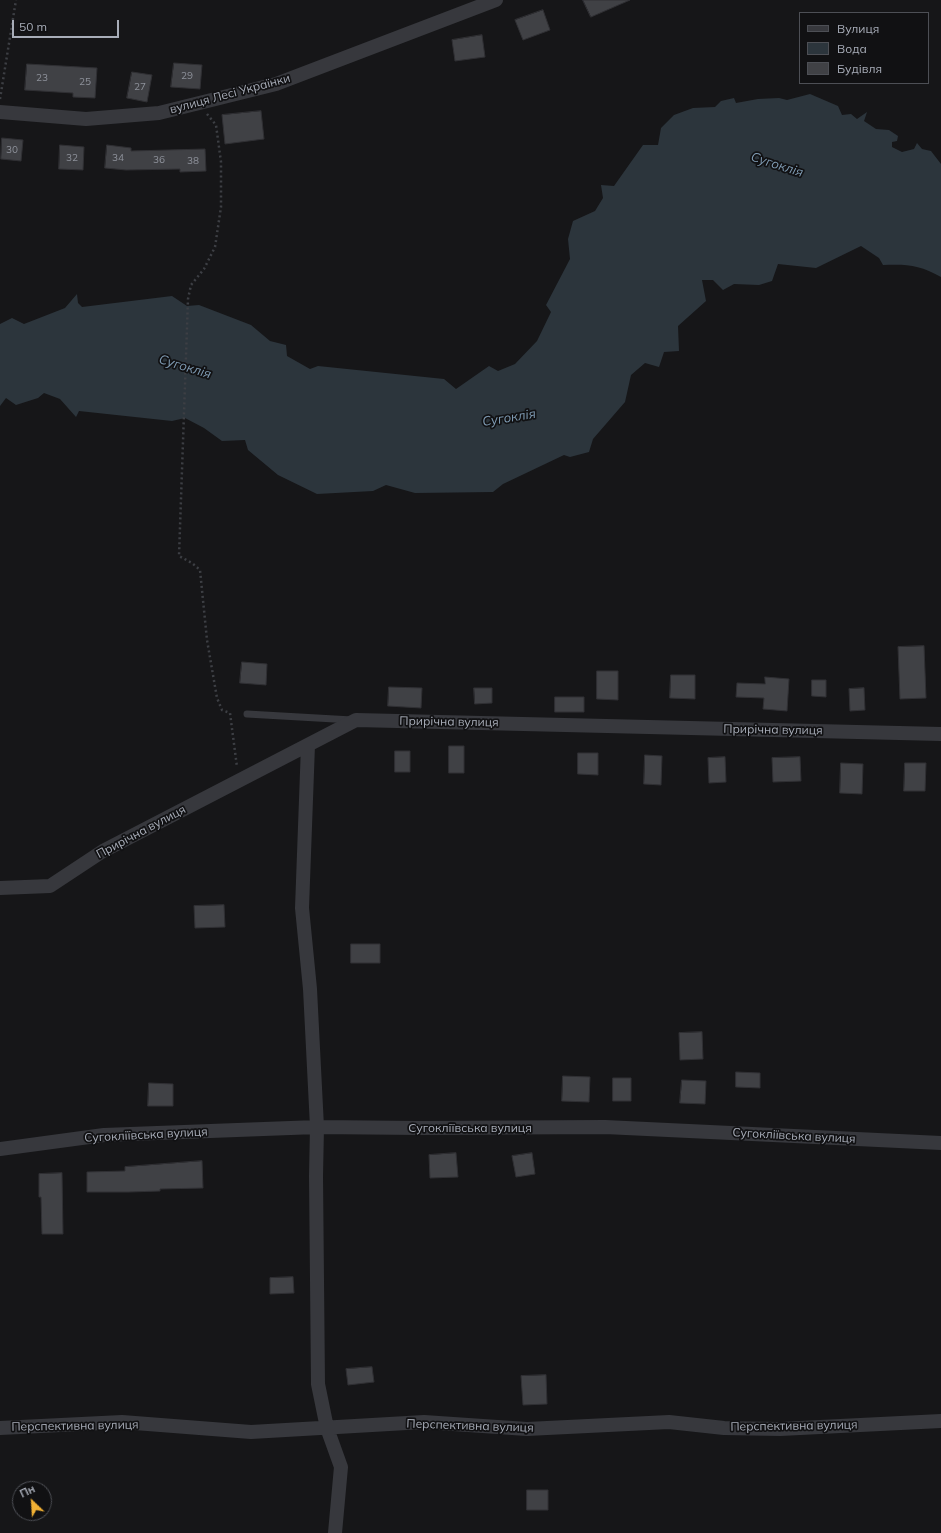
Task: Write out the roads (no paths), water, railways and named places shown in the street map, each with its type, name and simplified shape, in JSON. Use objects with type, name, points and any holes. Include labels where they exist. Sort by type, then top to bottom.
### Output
[{"type":"street","name":"вулиця Лесі Українки","points":[[0,112],[86,119],[159,113],[276,84],[496,0]]},
{"type":"street","name":"Прирічна вулиця","points":[[0,888],[50,886],[103,851],[356,720],[941,734]]},
{"type":"street","points":[[308,745],[302,908],[310,989],[317,1127],[318,1384],[327,1428],[341,1467],[335,1533]]},
{"type":"street","name":"Сугокліївська вулиця","points":[[0,1149],[104,1135],[317,1127],[605,1127],[941,1143]]},
{"type":"street","name":"Перспективна вулиця","points":[[0,1428],[122,1422],[250,1432],[424,1422],[527,1429],[669,1422],[724,1428],[780,1429],[941,1421]]},
{"type":"lane","points":[[247,714],[356,720]]},
{"type":"water","name":"Сугоклія","points":[[810,94],[838,106],[842,115],[851,114],[857,119],[867,112],[864,121],[876,129],[889,130],[898,136],[897,141],[892,142],[892,147],[902,152],[914,149],[917,143],[922,149],[931,151],[941,164],[941,277],[913,266],[883,265],[879,258],[861,246],[816,268],[778,264],[772,281],[759,285],[734,284],[723,290],[713,280],[702,280],[706,301],[678,326],[679,351],[664,352],[659,367],[645,363],[631,375],[625,402],[593,439],[589,452],[570,457],[564,455],[503,484],[493,492],[415,493],[386,485],[373,491],[317,494],[278,475],[248,450],[245,440],[222,441],[204,428],[185,418],[172,421],[79,411],[76,417],[60,399],[44,393],[38,398],[16,405],[6,398],[0,406],[0,324],[12,318],[24,324],[65,308],[77,294],[78,303],[82,307],[172,296],[187,306],[199,305],[251,325],[270,341],[286,345],[287,356],[310,369],[318,366],[444,379],[456,389],[489,366],[498,371],[515,364],[537,341],[551,312],[546,305],[570,259],[568,239],[573,221],[595,211],[603,198],[601,185],[614,186],[643,145],[658,145],[661,128],[674,115],[693,108],[715,107],[721,101],[734,98],[736,103],[758,99],[779,98],[787,100]]}]
